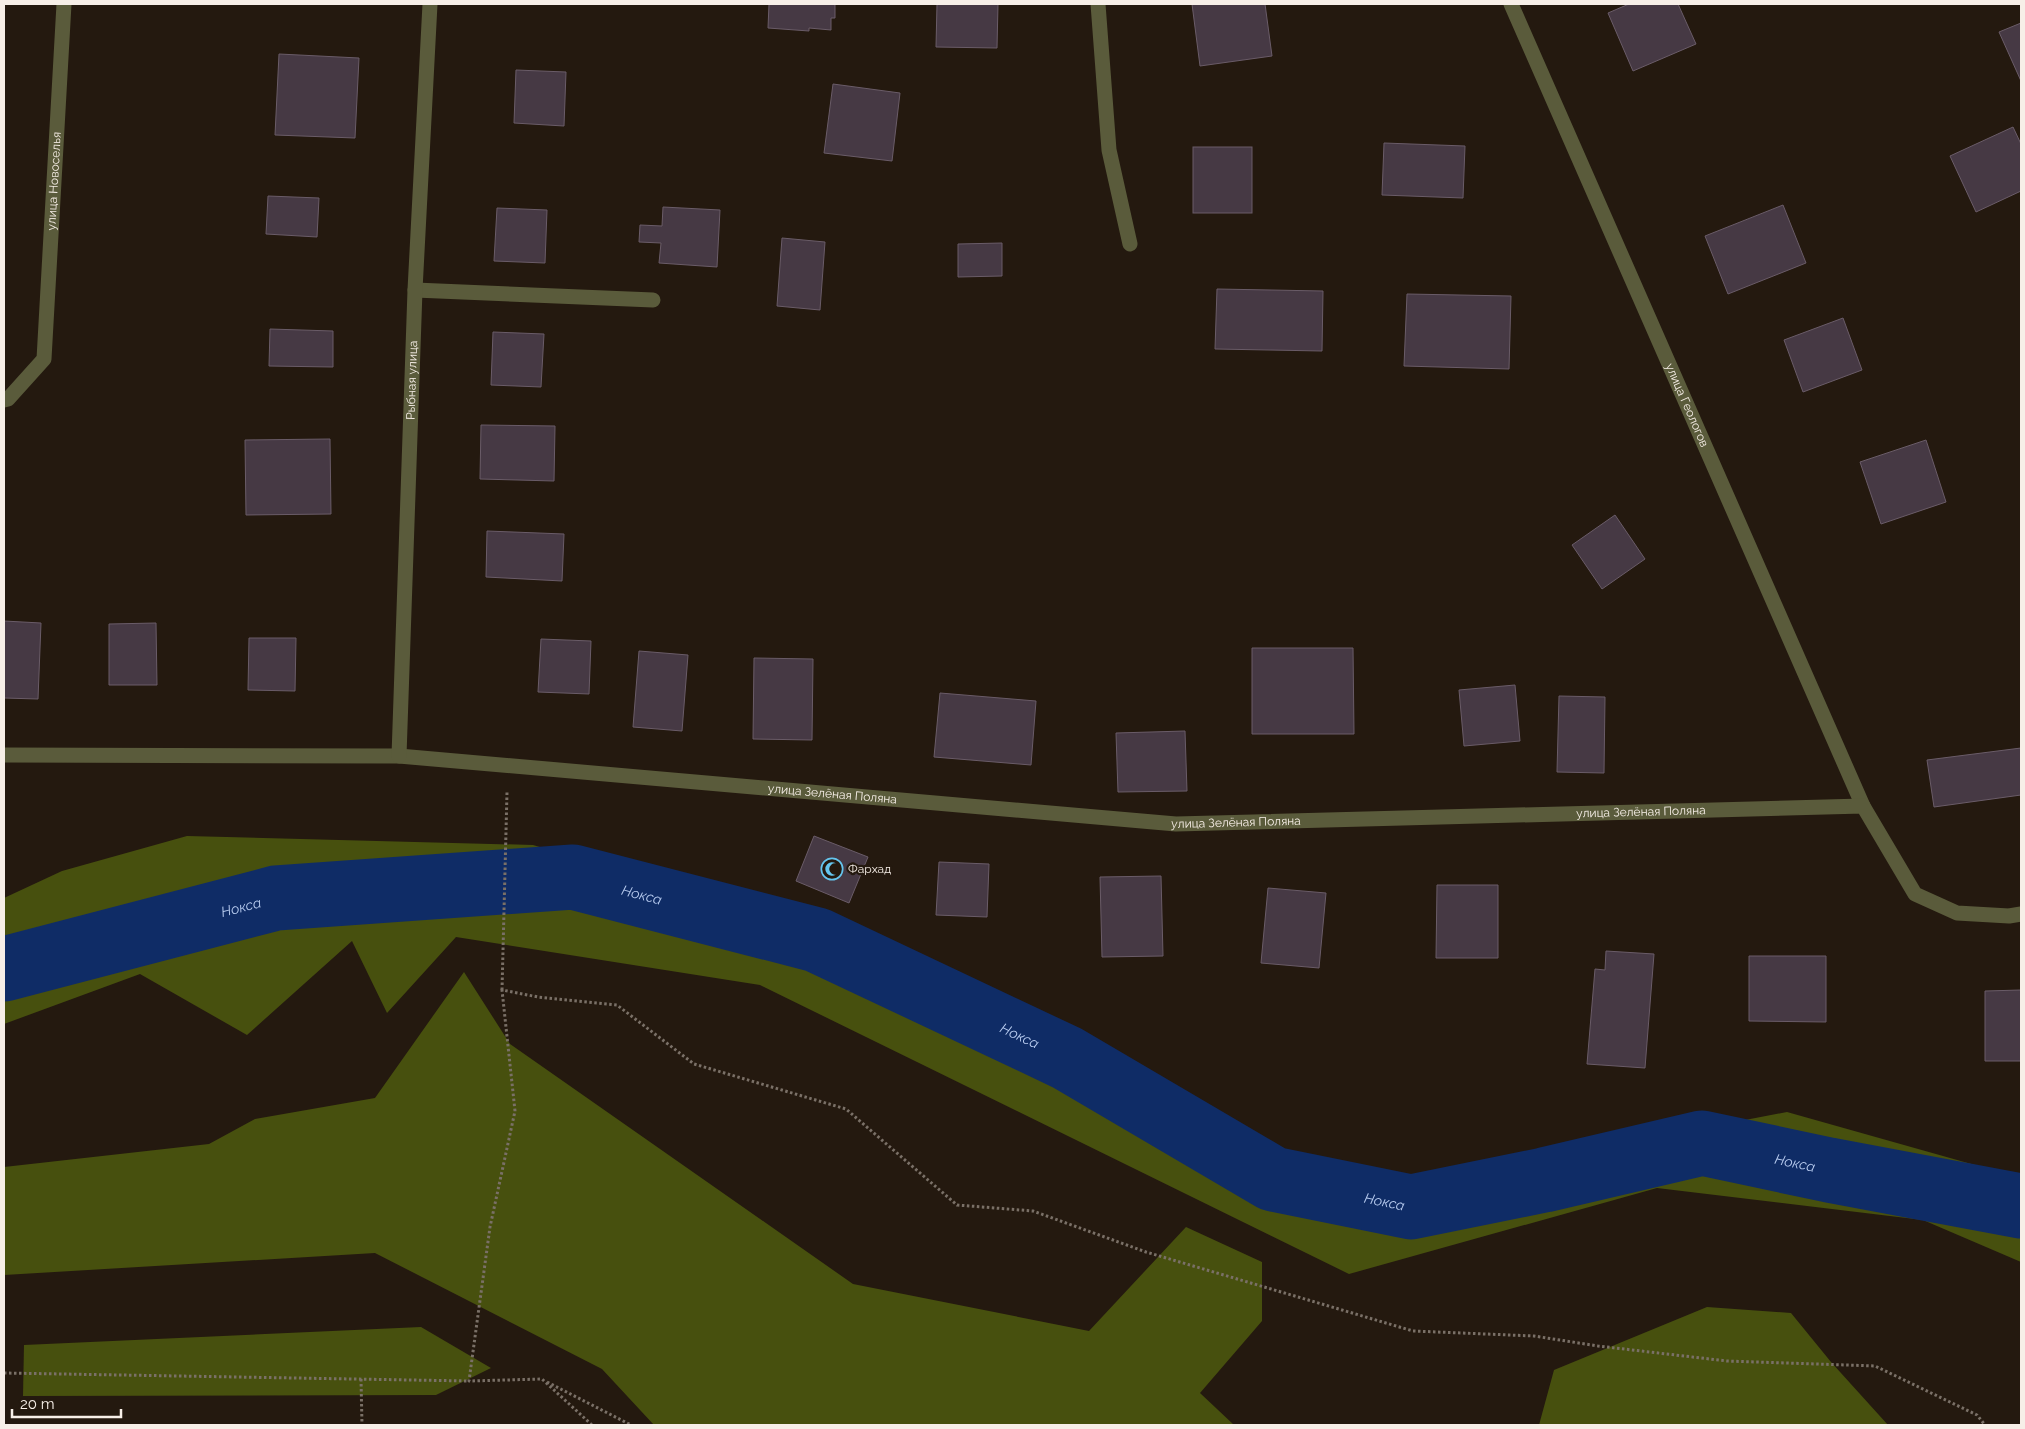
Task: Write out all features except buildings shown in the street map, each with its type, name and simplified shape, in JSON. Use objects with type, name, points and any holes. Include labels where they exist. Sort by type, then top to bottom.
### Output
[{"type":"street","name":"улица Новоселья","points":[[4,400],[8,399],[44,359],[64,4]]},
{"type":"street","name":"Рыбная улица","points":[[399,756],[415,290],[430,4]]},
{"type":"street","points":[[1098,4],[1109,150],[1130,244]]},
{"type":"street","name":"улица Геологов","points":[[1511,4],[1864,806]]},
{"type":"street","points":[[415,290],[652,300]]},
{"type":"street","name":"улица Зелёная Поляна","points":[[4,755],[399,756],[1176,824],[1864,806]]},
{"type":"street","points":[[1864,806],[1915,894],[1957,913],[2010,916],[2021,914]]},
{"type":"path","points":[[469,1381],[490,1227],[515,1111],[502,989],[507,766]]},
{"type":"path","points":[[502,989],[538,997],[617,1005],[694,1064],[846,1109],[958,1205],[1032,1210],[1146,1252],[1413,1331],[1534,1336],[1598,1346],[1727,1361],[1875,1366],[1976,1415],[1985,1425]]},
{"type":"path","points":[[4,1373],[469,1381],[542,1379],[631,1425]]},
{"type":"path","points":[[361,1379],[362,1425]]},
{"type":"path","points":[[542,1379],[592,1425]]},
{"type":"green space","points":[[187,836],[533,845],[820,929],[1085,1052],[1272,1157],[1409,1185],[1787,1112],[2021,1178],[2021,1262],[1923,1220],[1657,1188],[1349,1274],[760,985],[456,937],[387,1013],[352,941],[247,1035],[140,974],[4,1024],[4,898],[62,871]]},
{"type":"green space","points":[[464,972],[510,1044],[853,1284],[1089,1331],[1186,1227],[1262,1262],[1262,1321],[1200,1393],[1234,1425],[654,1425],[602,1369],[375,1253],[4,1275],[4,1167],[209,1144],[255,1119],[375,1098]]},
{"type":"green space","points":[[1707,1307],[1791,1313],[1831,1362],[1888,1425],[1539,1425],[1554,1370]]},
{"type":"green space","points":[[421,1327],[491,1368],[436,1395],[23,1396],[24,1345]]},
{"type":"waterway","name":"Нокса","points":[[4,969],[276,898],[573,877],[817,940],[1067,1058],[1273,1179],[1411,1207],[1544,1180],[1702,1143],[1829,1170],[2021,1206]]},
{"type":"place","name":"Фархад","points":[[832,869]]}]
